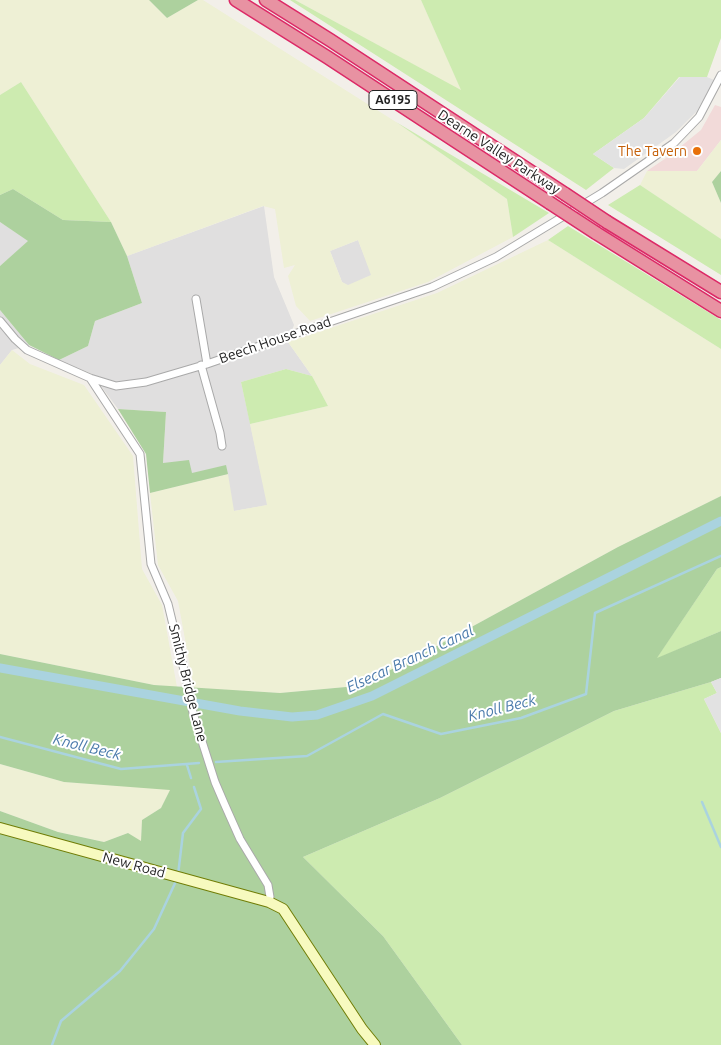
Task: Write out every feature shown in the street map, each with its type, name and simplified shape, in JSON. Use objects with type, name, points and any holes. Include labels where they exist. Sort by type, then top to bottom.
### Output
[{"type":"highway","name":"Dearne Valley Parkway","points":[[236,0],[327,57],[596,233],[721,311]]},
{"type":"highway","name":"Dearne Valley Parkway","points":[[266,0],[607,222],[721,292]]},
{"type":"main road","name":"New Road","points":[[0,828],[269,902]]},
{"type":"main road","points":[[269,902],[282,909],[362,1029],[375,1045]]},
{"type":"street","name":"Beech House Road","points":[[0,321],[27,350],[90,378],[116,386],[146,382],[204,364],[432,287],[496,257],[602,193],[674,143],[699,117],[721,75]]},
{"type":"street","points":[[196,299],[204,364],[222,446]]},
{"type":"street","name":"Smithy Bridge Lane","points":[[90,378],[140,454],[151,564],[168,604],[190,695],[192,713],[224,803],[240,839],[268,885],[269,902]]},
{"type":"shaded area","points":[[680,77],[707,77],[714,80],[697,111],[676,132],[624,169],[614,168],[593,154],[644,118]]},
{"type":"shaded area","points":[[715,105],[721,107],[721,140],[697,171],[647,171],[701,130]]},
{"type":"shaded area","points":[[264,206],[274,277],[294,325],[288,342],[312,376],[286,369],[241,382],[268,505],[234,511],[192,473],[163,463],[166,412],[118,409],[92,374],[59,360],[88,346],[95,321],[142,303],[127,256]]},
{"type":"shaded area","points":[[0,222],[29,241],[0,266]]},
{"type":"shaded area","points":[[358,240],[372,275],[348,286],[342,282],[330,251]]},
{"type":"shaded area","points":[[0,310],[29,345],[12,350],[0,365]]},
{"type":"shaded area","points":[[721,678],[721,733],[704,699],[717,693],[711,682]]},
{"type":"green space","points":[[0,0],[149,0],[167,18],[198,0],[203,0],[396,122],[507,199],[513,237],[428,282],[310,321],[296,306],[288,276],[295,265],[284,268],[275,209],[263,206],[127,256],[111,222],[21,82],[0,95]],"holes":[[[358,240],[371,275],[348,285],[342,282],[330,251]]]},
{"type":"green space","points":[[149,0],[198,0],[167,18]]},
{"type":"green space","points":[[290,0],[295,0],[461,90],[421,0],[721,0],[721,38],[707,77],[679,77],[644,118],[593,154],[614,168],[586,190]]},
{"type":"green space","points":[[295,0],[421,0],[462,91]]},
{"type":"green space","points":[[21,82],[111,222],[63,220],[13,189],[0,195],[0,95]]},
{"type":"green space","points":[[396,122],[549,213],[513,237],[507,199]]},
{"type":"green space","points":[[721,140],[721,171],[712,182],[721,203],[721,239],[640,185],[647,171],[697,171]]},
{"type":"green space","points":[[721,171],[721,203],[712,182]]},
{"type":"green space","points":[[640,185],[721,239],[721,275],[608,205]]},
{"type":"green space","points":[[13,189],[63,220],[111,222],[127,256],[142,303],[95,321],[88,346],[59,360],[29,345],[0,310],[0,266],[28,241],[0,222],[0,195]]},
{"type":"green space","points":[[568,226],[721,320],[721,349],[548,240]]},
{"type":"green space","points":[[548,240],[721,349],[721,496],[618,547],[411,660],[357,686],[280,693],[194,688],[178,601],[158,565],[150,493],[228,474],[234,511],[267,505],[250,424],[328,406],[312,376],[288,342],[437,293]]},
{"type":"green space","points":[[12,350],[30,364],[84,385],[133,456],[142,569],[162,605],[177,687],[154,685],[0,654],[0,365]]},
{"type":"green space","points":[[286,369],[312,376],[328,406],[250,424],[241,382]]},
{"type":"green space","points":[[118,409],[166,412],[163,463],[189,460],[192,473],[226,465],[228,474],[150,493],[146,454]]},
{"type":"green space","points":[[721,496],[721,567],[717,569],[657,658],[721,631],[721,678],[614,711],[440,798],[303,857],[383,936],[462,1045],[0,1045],[0,811],[58,832],[104,842],[128,833],[141,841],[142,820],[161,808],[170,790],[64,782],[0,764],[0,654],[154,685],[280,693],[357,686],[411,660],[618,547]]},
{"type":"green space","points":[[721,567],[721,631],[656,659],[717,569]]},
{"type":"green space","points":[[711,682],[717,693],[704,699],[721,733],[721,1045],[462,1045],[383,936],[303,857],[440,798],[614,711]]},
{"type":"green space","points":[[0,764],[64,782],[171,789],[161,808],[142,820],[141,842],[128,833],[104,842],[58,832],[0,811]]},
{"type":"waterway","name":"Elsecar Branch Canal","points":[[0,668],[240,711],[292,717],[317,715],[372,696],[721,521]]},
{"type":"waterway","name":"Knoll Beck","points":[[216,762],[307,756],[383,714],[441,734],[521,718],[586,694],[595,613],[721,556]]},
{"type":"waterway","name":"Knoll Beck","points":[[0,737],[121,769],[199,763]]},
{"type":"waterway","points":[[187,765],[191,778]]},
{"type":"waterway","points":[[178,875],[183,833],[201,809],[194,787]]},
{"type":"waterway","points":[[702,802],[721,847]]},
{"type":"waterway","points":[[52,1045],[61,1021],[120,971],[154,929],[176,881]]},
{"type":"place","name":"The Tavern","points":[[697,151]]}]
